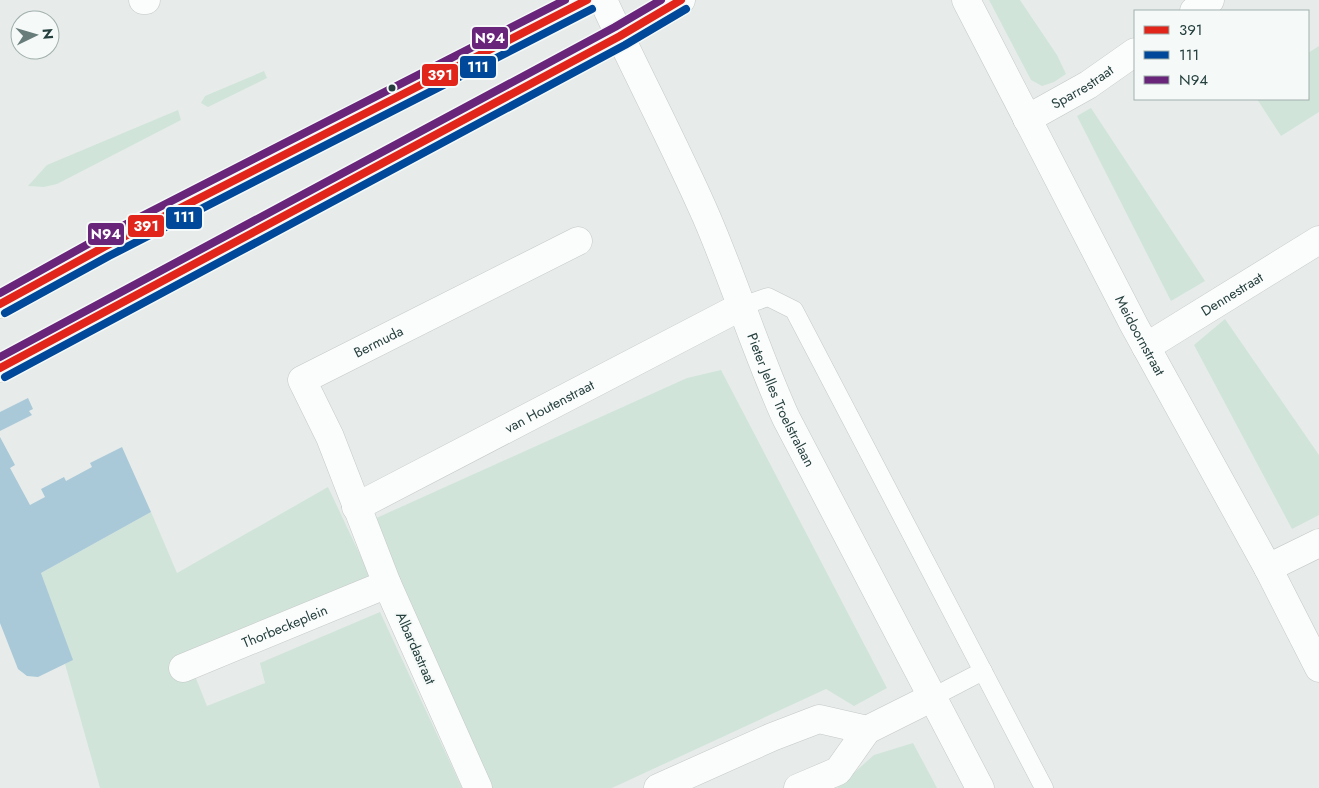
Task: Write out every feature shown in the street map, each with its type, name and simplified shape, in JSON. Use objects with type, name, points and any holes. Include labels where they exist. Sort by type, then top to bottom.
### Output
[{"type":"street","points":[[0,304],[104,247],[587,0]]},
{"type":"street","name":"Pieter Jelles Troelstralaan","points":[[603,0],[706,215],[742,306],[764,369],[786,418],[980,788]]},
{"type":"street","points":[[0,368],[620,36],[681,0]]},
{"type":"street","name":"Meidoornstraat","points":[[966,0],[1146,347],[1268,568],[1319,668]]},
{"type":"street","points":[[1195,10],[1210,0]]},
{"type":"street","name":"Sparrestraat","points":[[1027,119],[1088,85],[1134,53]]},
{"type":"street","name":"Dennestraat","points":[[1146,347],[1319,240]]},
{"type":"street","name":"Bermuda","points":[[356,507],[330,437],[302,380],[578,241]]},
{"type":"street","name":"van Houtenstraat","points":[[356,507],[742,306]]},
{"type":"street","name":"Albardastraat","points":[[356,507],[387,584],[478,788]]},
{"type":"street","points":[[1268,568],[1319,544]]},
{"type":"street","name":"Thorbeckeplein","points":[[183,668],[387,584]]},
{"type":"street","points":[[798,788],[838,771],[867,730],[933,697]]},
{"type":"street","points":[[658,788],[772,737],[819,719],[867,730]]},
{"type":"lane","points":[[742,306],[768,298],[794,310],[1044,788]]},
{"type":"lane","points":[[933,697],[983,671]]},
{"type":"green space","points":[[989,0],[1020,0],[1057,55],[1066,74],[1054,82],[1042,86],[1031,80]]},
{"type":"green space","points":[[1319,46],[1319,112],[1281,136],[1258,100],[1309,100],[1309,52]]},
{"type":"green space","points":[[264,71],[267,78],[208,107],[201,103],[205,96]]},
{"type":"green space","points":[[1091,108],[1205,281],[1171,301],[1077,116]]},
{"type":"green space","points":[[178,110],[181,120],[57,184],[44,187],[28,186],[47,165]]},
{"type":"green space","points":[[1225,319],[1319,455],[1319,515],[1292,529],[1194,345]]},
{"type":"green space","points":[[721,370],[887,688],[854,706],[826,689],[612,788],[491,788],[372,520],[687,378]]},
{"type":"green space","points":[[328,487],[371,578],[189,661],[207,706],[265,683],[260,663],[380,612],[462,788],[100,788],[65,664],[72,660],[41,573],[151,512],[177,573]]},
{"type":"green space","points":[[913,743],[937,788],[837,788],[874,755]]},
{"type":"water","points":[[28,398],[33,409],[29,411],[32,415],[0,431],[0,412]]},
{"type":"water","points":[[0,437],[15,465],[10,468],[30,505],[45,497],[41,489],[64,477],[66,481],[92,467],[90,463],[122,447],[151,512],[41,573],[73,660],[38,677],[27,676],[18,669],[0,623]]},
{"type":"transit line","name":"N94","points":[[0,293],[99,238],[565,0]]},
{"type":"transit line","name":"391","points":[[0,304],[104,247],[587,0]]},
{"type":"transit line","name":"N94","points":[[0,357],[615,27],[661,0]]},
{"type":"transit line","name":"391","points":[[0,368],[620,36],[681,0]]},
{"type":"transit line","name":"111","points":[[5,313],[109,256],[592,9]]},
{"type":"transit line","name":"111","points":[[5,377],[625,45],[686,9]]}]
